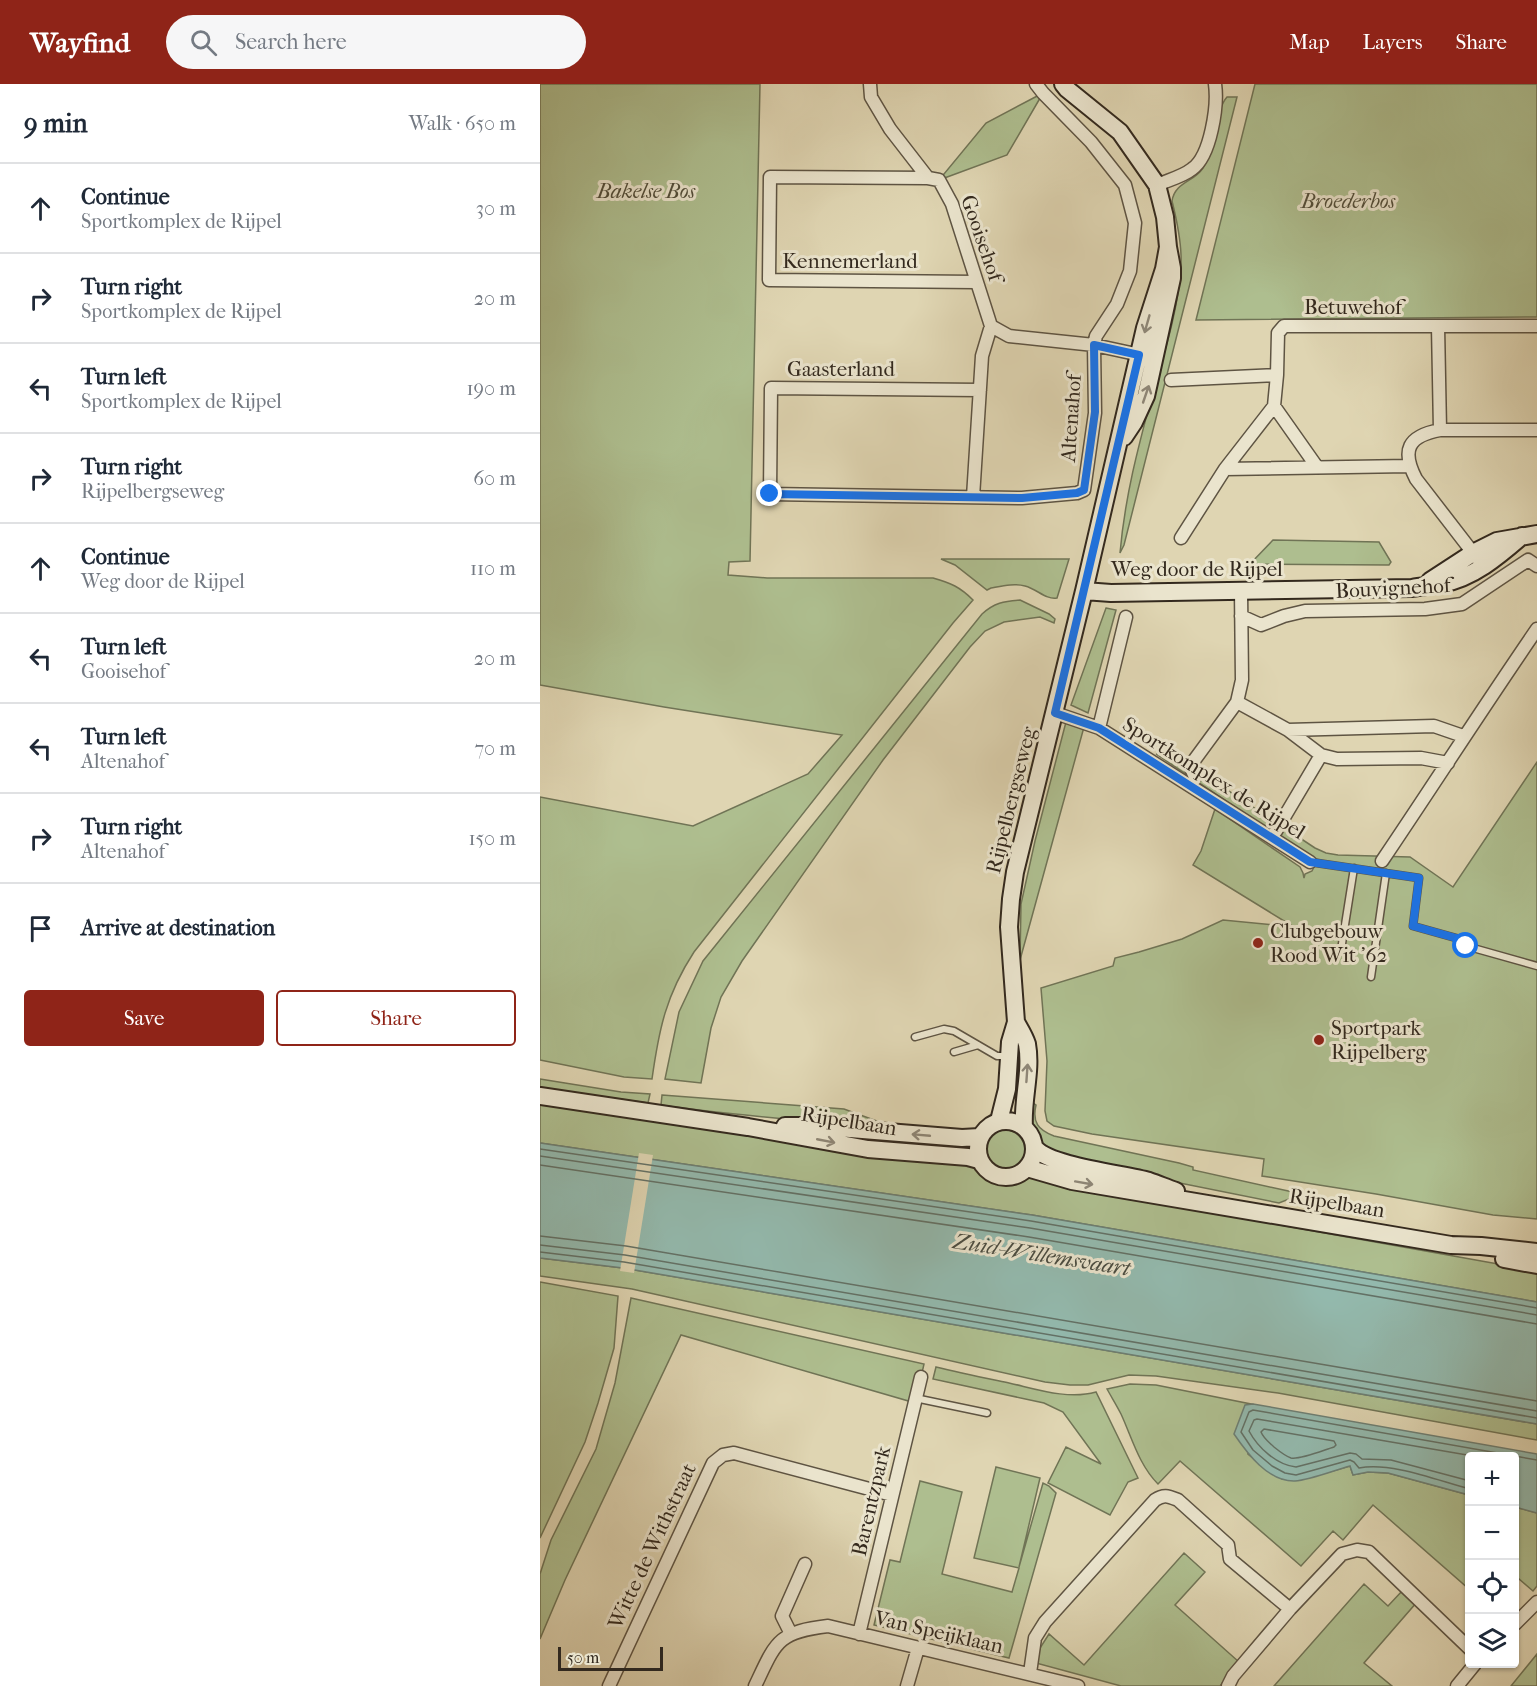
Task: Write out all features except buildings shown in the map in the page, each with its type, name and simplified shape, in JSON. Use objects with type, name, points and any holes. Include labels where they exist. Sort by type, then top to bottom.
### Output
[{"type":"street","name":"Gooisehof","points":[[870,84],[871,97],[890,129],[928,178],[939,180],[952,204],[991,326]]},
{"type":"street","points":[[1036,84],[1091,142],[1125,185],[1135,223],[1130,271],[1117,304],[1096,336],[1094,345]]},
{"type":"street","name":"Weg door de Rijpel","points":[[1063,84],[1120,132],[1157,185],[1165,217],[1168,247],[1164,268],[1145,328],[1147,357],[1118,445],[1084,591],[1111,593],[1412,588],[1442,584],[1468,575],[1478,560],[1530,535]]},
{"type":"street","points":[[1157,185],[1192,170],[1200,162],[1209,140],[1215,108],[1215,84]]},
{"type":"street","name":"Kennemerland","points":[[928,178],[770,177],[769,280],[976,282]]},
{"type":"street","points":[[973,497],[982,356],[991,326],[1010,336],[1094,345],[1147,357]]},
{"type":"street","name":"Betuwehof","points":[[1274,406],[1278,333],[1284,326],[1537,326]]},
{"type":"street","points":[[1438,327],[1440,430]]},
{"type":"street","name":"Altenahof","points":[[770,494],[1022,498],[1077,493],[1084,490],[1095,412],[1094,345]]},
{"type":"street","points":[[1171,380],[1277,375]]},
{"type":"street","name":"Gaasterland","points":[[770,494],[771,388],[980,390]]},
{"type":"street","points":[[1181,538],[1225,469],[1274,406],[1317,467]]},
{"type":"street","points":[[1478,560],[1416,479],[1409,466],[1407,454],[1414,439],[1425,433],[1440,430],[1537,430]]},
{"type":"street","points":[[1225,469],[1409,466]]},
{"type":"street","name":"Bouvignehof","points":[[1241,616],[1261,625],[1305,611],[1425,609],[1462,604],[1528,560],[1537,566]]},
{"type":"street","name":"Rijpelbergseweg","points":[[999,1121],[1007,1089],[1010,1041],[1016,1022],[1009,927],[1015,872],[1084,591]]},
{"type":"street","points":[[1195,777],[1190,766],[1237,702],[1242,680],[1241,591]]},
{"type":"street","points":[[1099,728],[1126,617]]},
{"type":"street","points":[[1384,867],[1463,736],[1537,629]]},
{"type":"street","points":[[1237,702],[1288,730],[1321,754],[1337,759],[1421,758],[1448,763]]},
{"type":"street","name":"Sportkomplex de Rijpel","points":[[1055,713],[1099,728],[1310,862]]},
{"type":"street","points":[[1288,730],[1434,726],[1463,736]]},
{"type":"street","points":[[1276,831],[1321,754]]},
{"type":"street","name":"Rijpelbergseweg","points":[[1016,1022],[1027,1041],[1024,1127]]},
{"type":"street","name":"Rijpelbaan","points":[[540,1096],[748,1127],[868,1149],[968,1157],[979,1160]]},
{"type":"street","points":[[1008,1120],[1024,1127],[1029,1132],[1035,1148],[1032,1161],[1027,1168],[1013,1177],[1005,1178],[983,1167],[979,1160],[977,1144],[984,1130],[999,1121],[1008,1120]]},
{"type":"street","name":"Rijpelbaan","points":[[748,1127],[813,1126],[962,1138],[980,1137]]},
{"type":"street","name":"Rijpelbaan","points":[[1035,1148],[1047,1157],[1065,1163],[1149,1181],[1216,1206]]},
{"type":"street","name":"Rijpelbaan","points":[[1027,1168],[1072,1181],[1450,1245],[1537,1252]]},
{"type":"street","name":"Rijpelbaan","points":[[1450,1245],[1479,1254],[1537,1265]]},
{"type":"street","name":"Barentzpark","points":[[860,1634],[921,1377]]},
{"type":"street","name":"Witte de Withstraat","points":[[609,1686],[713,1463],[723,1455],[734,1453],[892,1495]]},
{"type":"street","points":[[1030,1673],[1035,1638],[1046,1622],[1162,1495],[1178,1500],[1228,1545],[1230,1559],[1290,1609]]},
{"type":"street","points":[[1228,1686],[1233,1676],[1290,1609],[1342,1554],[1357,1550],[1369,1552],[1465,1644]]},
{"type":"street","points":[[791,1634],[782,1616],[806,1564]]},
{"type":"street","points":[[1519,1620],[1537,1602]]},
{"type":"street","name":"Van Speijklaan","points":[[756,1686],[770,1654],[778,1643],[791,1634],[807,1628],[828,1626],[1078,1686]]},
{"type":"street","points":[[907,1686],[918,1648]]},
{"type":"street","points":[[1457,1686],[1472,1668]]},
{"type":"lane","name":"Sportkomplex de Rijpel","points":[[1310,862],[1353,868],[1384,867],[1419,878],[1413,926],[1456,938],[1466,946],[1537,966]]},
{"type":"lane","points":[[1371,977],[1384,867]]},
{"type":"lane","points":[[1341,950],[1353,868]]},
{"type":"lane","points":[[915,1036],[944,1029],[954,1031],[997,1056],[1009,1056]]},
{"type":"lane","points":[[954,1052],[978,1045]]},
{"type":"lane","points":[[915,1398],[987,1413]]},
{"type":"green space","name":"Bakelse Bos","points":[[540,84],[760,84],[750,561],[729,562],[728,575],[767,578],[933,578],[955,586],[973,600],[694,952],[684,968],[665,1013],[652,1079],[624,1077],[540,1060],[540,797],[693,826],[808,774],[842,735],[540,685]]},
{"type":"green space","name":"Broederbos","points":[[1255,84],[1537,84],[1537,317],[1196,320]]},
{"type":"green space","points":[[1043,93],[1007,155],[939,180],[986,123]]},
{"type":"green space","points":[[1227,97],[1237,97],[1124,545],[1120,553],[1133,470],[1178,295],[1181,248],[1172,201],[1177,190],[1203,168],[1210,151],[1220,111]]},
{"type":"green space","points":[[1273,540],[1379,542],[1391,562],[1389,565],[1250,564]]},
{"type":"green space","points":[[941,559],[1069,559],[1057,598],[1053,598],[1021,585],[987,590],[955,565]]},
{"type":"green space","points":[[1020,600],[1049,614],[1055,619],[1054,623],[1040,617],[1004,622],[985,631],[970,647],[883,760],[742,961],[721,997],[711,1028],[701,1083],[665,1079],[679,1012],[703,961],[982,614],[1000,603]]},
{"type":"green space","points":[[1106,608],[1116,610],[1088,713],[1071,705]]},
{"type":"green space","points":[[1066,722],[1084,727],[1020,960],[1021,904]]},
{"type":"green space","name":"Sportpark Rijpelberg","points":[[1156,754],[1188,764],[1326,853],[1410,857],[1453,887],[1537,762],[1537,1219],[1493,1215],[1262,1176],[1264,1159],[1092,1134],[1054,1126],[1047,1121],[1045,1111],[1047,1061],[1041,988],[1113,966],[1115,958],[1182,939],[1223,920],[1294,927],[1193,865],[1201,851],[1215,809],[1300,867],[1304,878],[1305,874],[1312,871],[1317,861],[1320,860],[1312,858]]},
{"type":"green space","points":[[540,1079],[621,1092],[650,1094],[648,1103],[540,1088]]},
{"type":"green space","points":[[662,1095],[844,1109],[904,1131],[661,1105]]},
{"type":"green space","points":[[1029,1100],[1036,1105],[1035,1116],[1040,1128],[1054,1136],[1179,1163],[1193,1167],[1193,1170],[1302,1194],[1279,1203],[1115,1170],[1039,1148],[1037,1138],[1029,1125]]},
{"type":"green space","points":[[540,1104],[975,1165],[982,1175],[993,1182],[1013,1183],[1031,1176],[1063,1186],[1537,1271],[1537,1302],[1032,1215],[540,1143]]},
{"type":"green space","points":[[1005,1130],[1019,1136],[1025,1150],[1019,1164],[1005,1170],[991,1164],[985,1150],[991,1136]]},
{"type":"green space","points":[[540,1258],[623,1268],[1537,1424],[1537,1440],[1278,1393],[1156,1376],[1129,1375],[1088,1385],[1045,1382],[632,1289],[540,1276]]},
{"type":"green space","points":[[540,1282],[618,1296],[614,1348],[598,1403],[585,1442],[540,1538]]},
{"type":"green space","points":[[631,1298],[924,1364],[918,1391],[912,1402],[681,1335],[565,1580],[540,1639],[540,1574],[551,1540],[596,1449],[615,1383]]},
{"type":"green space","points":[[936,1367],[1052,1393],[1074,1395],[1096,1392],[1138,1478],[1128,1482],[1110,1515],[1048,1483],[1066,1447],[1101,1464],[1063,1412],[1044,1403],[933,1379]]},
{"type":"green space","points":[[1130,1384],[1156,1385],[1251,1404],[1245,1406],[1248,1454],[1282,1479],[1322,1474],[1350,1466],[1353,1475],[1368,1472],[1388,1473],[1465,1494],[1465,1586],[1373,1505],[1343,1540],[1333,1531],[1301,1566],[1180,1461],[1158,1484],[1141,1460],[1121,1414],[1107,1389]]},
{"type":"green space","points":[[996,1467],[1040,1478],[1019,1567],[1043,1483],[1056,1493],[1009,1658],[874,1625],[890,1560],[900,1562],[920,1481],[962,1492],[942,1574],[1012,1592],[1019,1568],[974,1558]]},
{"type":"green space","points":[[1519,1508],[1537,1513],[1537,1586],[1533,1591],[1519,1579]]},
{"type":"green space","points":[[1184,1553],[1205,1572],[1175,1605],[1239,1662],[1220,1686],[1121,1686],[1036,1663],[1040,1648],[1049,1634],[1084,1665]]},
{"type":"green space","points":[[1364,1584],[1388,1606],[1403,1590],[1417,1602],[1364,1663],[1392,1686],[1274,1686]]},
{"type":"green space","points":[[1537,1654],[1537,1686],[1511,1686]]},
{"type":"water","name":"Zuid-Willemsvaart","points":[[540,1143],[1032,1215],[1537,1302],[1537,1424],[623,1268],[540,1258]]},
{"type":"water","points":[[1253,1404],[1537,1454],[1537,1513],[1519,1508],[1519,1452],[1465,1452],[1465,1494],[1388,1473],[1368,1472],[1353,1475],[1350,1466],[1295,1481],[1276,1477],[1259,1465],[1234,1434],[1245,1405]]},
{"type":"pier","points":[[639,1153],[653,1155],[634,1273],[620,1271]]},
{"type":"place","name":"Clubgebouw Rood Wit '62","points":[[1258,943]]},
{"type":"place","name":"Sportpark Rijpelberg","points":[[1319,1040]]},
{"type":"route","points":[[770,494],[1022,498],[1077,493],[1084,490],[1095,412],[1094,345],[1139,355],[1055,713],[1099,728],[1310,862],[1419,878],[1413,926],[1456,938],[1466,946]]}]
